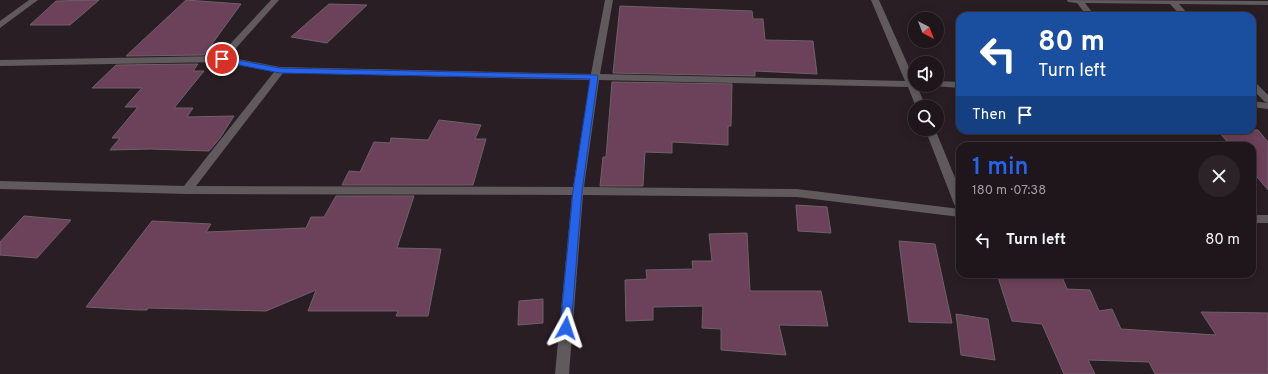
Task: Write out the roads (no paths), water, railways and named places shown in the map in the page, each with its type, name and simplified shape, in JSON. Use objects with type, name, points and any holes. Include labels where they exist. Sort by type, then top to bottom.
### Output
[{"type":"street","points":[[0,25],[34,0]]},
{"type":"street","points":[[222,59],[275,0]]},
{"type":"street","points":[[562,374],[578,191],[595,76],[609,0]]},
{"type":"street","points":[[875,0],[908,71]]},
{"type":"street","points":[[1071,0],[1268,2]]},
{"type":"street","points":[[1079,0],[1088,12]]},
{"type":"street","points":[[1171,0],[1182,12]]},
{"type":"street","points":[[0,63],[222,59],[280,70],[908,84]]},
{"type":"street","points":[[188,190],[280,70]]},
{"type":"street","points":[[944,84],[956,85]]},
{"type":"street","points":[[1256,88],[1268,100]]},
{"type":"street","points":[[1256,104],[1268,106]]},
{"type":"street","points":[[933,136],[956,194]]},
{"type":"street","points":[[0,185],[188,190],[797,193],[956,213]]},
{"type":"street","points":[[1256,219],[1268,219]]}]
